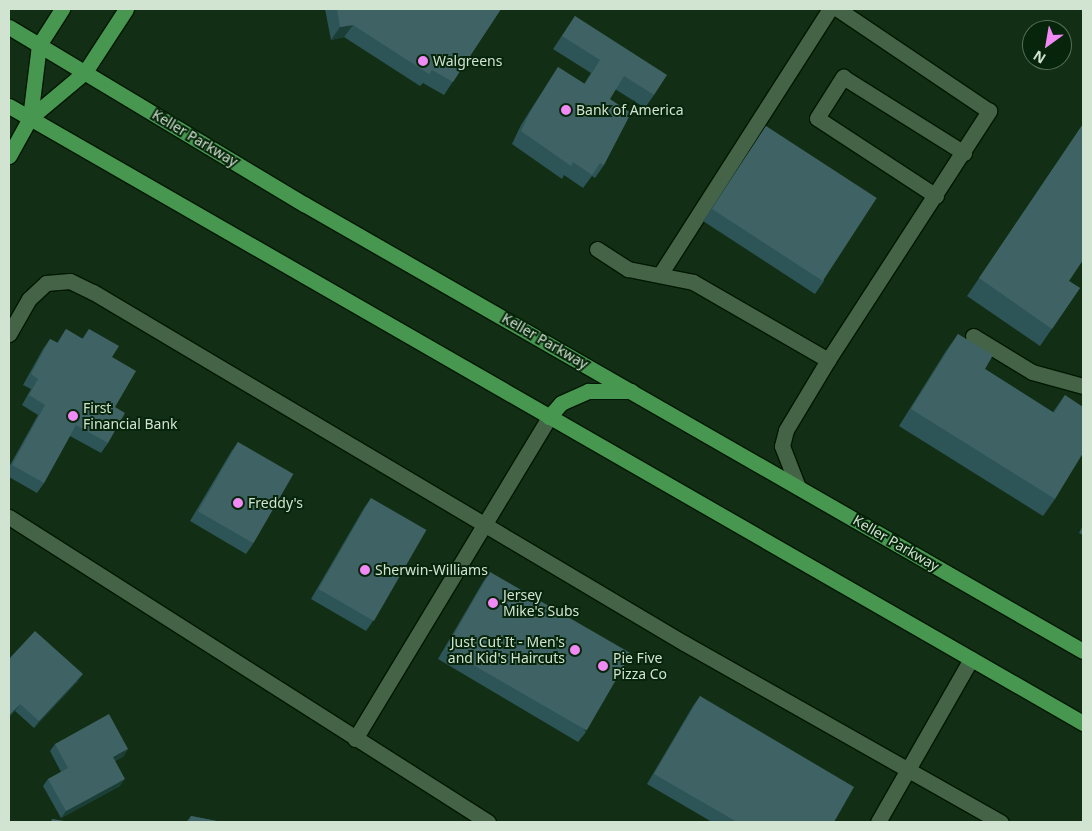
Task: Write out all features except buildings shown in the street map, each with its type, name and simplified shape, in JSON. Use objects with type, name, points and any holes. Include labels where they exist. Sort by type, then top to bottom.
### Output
[{"type":"main road","points":[[9,156],[30,118],[40,45],[62,9]]},
{"type":"main road","points":[[30,118],[85,72],[126,9]]},
{"type":"main road","name":"Keller Parkway","points":[[9,27],[633,392],[1083,651]]},
{"type":"main road","points":[[9,106],[1083,723]]},
{"type":"main road","points":[[549,417],[561,403],[588,391],[633,392]]},
{"type":"lane","points":[[661,274],[830,9]]},
{"type":"lane","points":[[798,487],[782,446],[786,430],[828,360],[936,196],[989,111],[838,9]]},
{"type":"lane","points":[[936,196],[817,118],[843,77],[964,152]]},
{"type":"lane","points":[[597,249],[628,269],[661,274],[693,282],[828,360]]},
{"type":"lane","points":[[9,334],[29,299],[46,283],[70,280],[486,523],[684,644],[909,769],[1000,822]]},
{"type":"lane","points":[[973,336],[1032,372],[1083,386]]},
{"type":"lane","points":[[355,739],[549,417]]},
{"type":"lane","points":[[9,517],[488,822]]},
{"type":"lane","points":[[878,822],[971,659]]},
{"type":"place","name":"Walgreens","points":[[423,61]]},
{"type":"place","name":"Bank of America","points":[[566,110]]},
{"type":"place","name":"First Financial Bank","points":[[73,416]]},
{"type":"place","name":"Freddy's","points":[[238,503]]},
{"type":"place","name":"Sherwin-Williams","points":[[365,570]]},
{"type":"place","name":"Jersey Mike's Subs","points":[[493,603]]},
{"type":"place","name":"Just Cut It - Men's and Kid's Haircuts","points":[[575,650]]},
{"type":"place","name":"Pie Five Pizza Co","points":[[603,666]]}]
